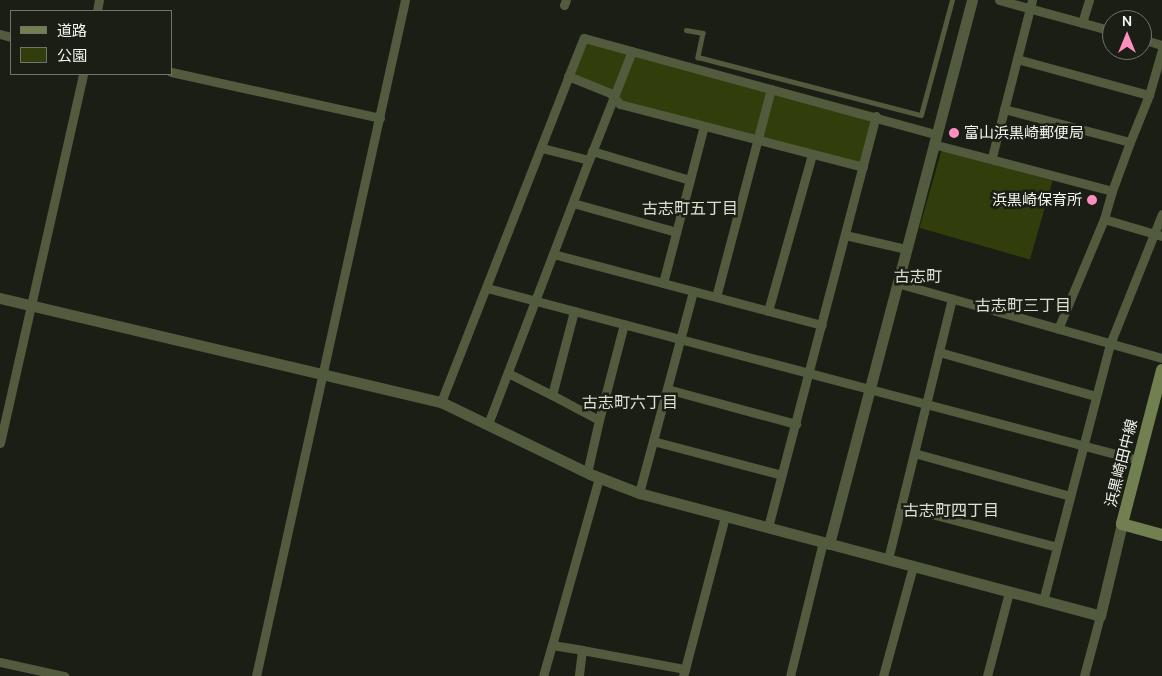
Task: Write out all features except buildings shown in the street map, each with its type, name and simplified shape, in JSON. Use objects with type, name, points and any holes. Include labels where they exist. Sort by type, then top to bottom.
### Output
[{"type":"main road","name":"浜黒崎田中線","points":[[1162,370],[1122,524],[1162,535]]},
{"type":"street","points":[[256,676],[405,0]]},
{"type":"street","points":[[790,676],[869,389],[972,0]]},
{"type":"street","points":[[998,0],[1031,5],[1102,28]]},
{"type":"street","points":[[1082,23],[1089,0]]},
{"type":"street","points":[[992,156],[1031,5]]},
{"type":"street","points":[[441,402],[584,38],[876,116],[934,139],[1112,190]]},
{"type":"street","points":[[1058,329],[1104,218],[1112,190],[1149,95],[1162,50]]},
{"type":"street","points":[[488,424],[592,151],[616,98],[632,51]]},
{"type":"street","points":[[1017,59],[1149,95]]},
{"type":"street","points":[[172,72],[380,118]]},
{"type":"street","points":[[0,443],[83,75]]},
{"type":"street","points":[[568,76],[616,98],[620,104],[863,167]]},
{"type":"street","points":[[716,297],[771,89]]},
{"type":"street","points":[[1004,109],[1130,142]]},
{"type":"street","points":[[768,528],[876,116]]},
{"type":"street","points":[[662,283],[704,126]]},
{"type":"street","points":[[542,148],[589,160]]},
{"type":"street","points":[[592,151],[690,180]]},
{"type":"street","points":[[768,310],[812,154]]},
{"type":"street","points":[[573,203],[676,232]]},
{"type":"street","points":[[1043,601],[1110,344],[1158,235],[1162,214]]},
{"type":"street","points":[[1104,218],[1158,235]]},
{"type":"street","points":[[845,235],[906,250]]},
{"type":"street","points":[[553,254],[822,325]]},
{"type":"street","points":[[897,284],[1162,358]]},
{"type":"street","points":[[487,288],[1138,460]]},
{"type":"street","points":[[640,493],[693,291]]},
{"type":"street","points":[[0,298],[441,402],[587,473],[640,493],[1100,616]]},
{"type":"street","points":[[888,559],[952,299]]},
{"type":"street","points":[[552,395],[574,311]]},
{"type":"street","points":[[587,473],[624,324]]},
{"type":"street","points":[[939,352],[1096,396]]},
{"type":"street","points":[[508,373],[599,420]]},
{"type":"street","points":[[667,389],[796,424]]},
{"type":"street","points":[[653,441],[782,475]]},
{"type":"street","points":[[914,453],[1070,496]]},
{"type":"street","points":[[543,676],[599,478]]},
{"type":"street","points":[[901,506],[1057,547]]},
{"type":"street","points":[[552,645],[684,672],[726,516]]},
{"type":"street","points":[[1084,676],[1122,524]]},
{"type":"street","points":[[883,676],[913,566]]},
{"type":"street","points":[[987,676],[1009,592]]},
{"type":"street","points":[[579,676],[582,650]]},
{"type":"street","points":[[0,662],[64,676]]},
{"type":"lane","points":[[686,30],[703,34],[698,57],[922,115],[952,0]]},
{"type":"green space","points":[[581,35],[876,113],[862,165],[621,100],[612,92],[565,73]]},
{"type":"green space","points":[[942,149],[1053,181],[1030,260],[919,228]]},
{"type":"place","name":"富山浜黒崎郵便局","points":[[954,133]]},
{"type":"place","name":"浜黒崎保育所","points":[[1092,200]]},
{"type":"district","name":"古志町五丁目","points":[[690,208]]},
{"type":"district","name":"古志町","points":[[918,276]]},
{"type":"district","name":"古志町三丁目","points":[[1023,305]]},
{"type":"district","name":"古志町六丁目","points":[[630,402]]},
{"type":"district","name":"古志町四丁目","points":[[951,510]]}]
